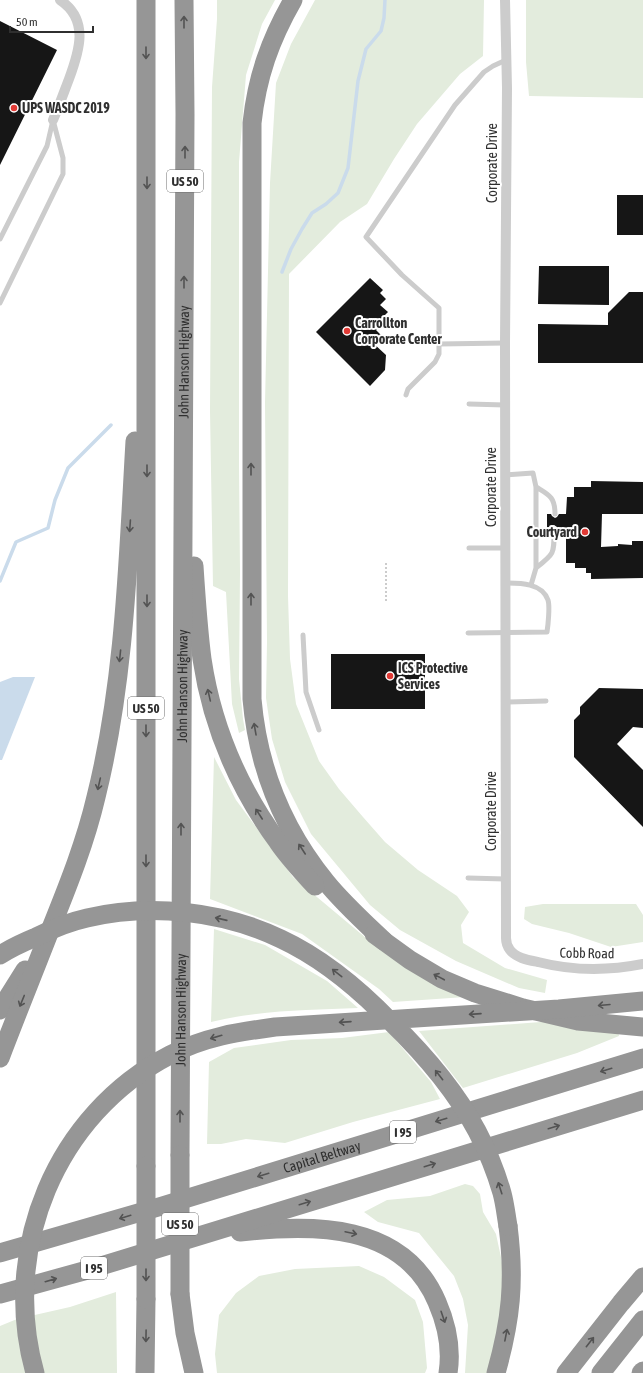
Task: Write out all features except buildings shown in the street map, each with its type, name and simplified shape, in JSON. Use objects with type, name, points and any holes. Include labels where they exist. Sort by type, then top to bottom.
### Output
[{"type":"highway","name":"US 50","points":[[146,0],[146,1373]]},
{"type":"highway","name":"John Hanson Highway","points":[[180,1373],[185,121],[184,0]]},
{"type":"highway","points":[[293,0],[281,20],[268,49],[255,99],[252,123],[252,699],[254,727],[260,755],[280,808],[293,834],[308,858],[327,883],[384,941]]},
{"type":"highway","points":[[0,1058],[73,874],[99,784],[110,730],[118,676],[124,618],[147,250]]},
{"type":"highway","points":[[184,363],[197,621],[202,661],[218,729],[228,758],[241,784],[278,842],[316,887],[342,911],[410,960],[442,979],[475,993],[522,1008],[578,1021],[643,1027]]},
{"type":"highway","points":[[0,1010],[20,979],[73,874]]},
{"type":"highway","points":[[0,955],[59,926],[86,918],[139,910],[166,910],[201,914],[252,927],[281,939],[319,960],[352,984],[414,1044],[438,1072],[456,1097],[477,1131],[492,1163],[502,1193],[512,1256],[510,1317],[504,1348],[496,1373]]},
{"type":"highway","points":[[35,1373],[26,1339],[23,1310],[23,1273],[29,1235],[41,1196],[60,1158],[82,1126],[111,1096],[140,1072],[199,1042],[232,1033],[246,1031],[275,1027],[559,1009],[643,1001]]},
{"type":"highway","name":"Capital Beltway","points":[[0,1253],[155,1208],[643,1058]]},
{"type":"highway","name":"I 95","points":[[0,1294],[188,1239],[643,1100]]},
{"type":"highway","points":[[188,1239],[235,1232],[294,1228],[352,1233],[376,1241],[398,1253],[418,1271],[433,1293],[444,1317],[449,1340],[448,1373]]},
{"type":"highway","points":[[566,1373],[643,1277]]},
{"type":"highway","points":[[180,1294],[185,1333],[194,1373]]},
{"type":"highway","points":[[601,1373],[643,1320]]},
{"type":"street","points":[[53,120],[77,58],[80,37],[77,20],[65,3],[60,0]]},
{"type":"street","name":"Corporate Drive","points":[[505,0],[505,879],[507,945],[515,954],[530,960]]},
{"type":"street","name":"Cobb Road","points":[[530,960],[550,965],[593,970],[643,964]]},
{"type":"lane","points":[[406,394],[408,390],[435,362],[439,344],[439,308],[402,275],[366,238],[456,105],[484,72],[506,60]]},
{"type":"lane","points":[[0,240],[47,146],[53,120]]},
{"type":"lane","points":[[0,303],[63,174],[63,158],[53,120]]},
{"type":"lane","points":[[439,344],[505,343]]},
{"type":"lane","points":[[469,404],[505,405]]},
{"type":"lane","points":[[505,475],[534,473],[536,487],[536,568],[531,585]]},
{"type":"lane","points":[[536,487],[553,500],[554,514]]},
{"type":"lane","points":[[536,568],[550,557],[554,551],[554,529]]},
{"type":"lane","points":[[469,548],[506,548]]},
{"type":"lane","points":[[468,633],[547,632],[548,600],[543,593],[536,587],[524,583],[506,583]]},
{"type":"lane","points":[[303,635],[306,692],[319,730]]},
{"type":"lane","points":[[506,702],[546,701]]},
{"type":"lane","points":[[468,878],[505,879]]},
{"type":"path","points":[[386,562],[386,601]]},
{"type":"green space","points":[[217,0],[275,0],[262,24],[246,75],[239,162],[239,679],[245,730],[239,733],[232,704],[226,592],[213,586],[210,411],[212,87]]},
{"type":"green space","points":[[315,0],[484,0],[483,56],[460,74],[417,124],[367,204],[340,222],[289,274],[288,596],[290,659],[296,704],[319,761],[339,789],[385,842],[418,870],[457,896],[469,912],[461,925],[463,943],[505,968],[547,980],[545,993],[519,988],[456,961],[400,930],[370,905],[311,834],[285,782],[272,739],[266,698],[265,403],[270,183],[276,83],[291,44]]},
{"type":"green space","points":[[526,0],[643,0],[643,98],[529,96],[526,62]]},
{"type":"green space","points":[[214,757],[236,800],[293,877],[372,943],[465,997],[393,1002],[379,989],[302,934],[210,899]]},
{"type":"green space","points":[[543,904],[636,904],[643,915],[643,942],[611,947],[569,933],[532,924],[524,919],[525,907]]},
{"type":"green space","points":[[214,929],[265,945],[327,981],[358,1008],[266,1013],[211,1022]]},
{"type":"green space","points":[[554,1021],[618,1030],[619,1036],[577,1053],[463,1088],[419,1031]]},
{"type":"green space","points":[[389,1032],[431,1082],[440,1099],[353,1122],[285,1143],[246,1139],[221,1144],[207,1144],[209,1062],[234,1048],[291,1040],[342,1038]]},
{"type":"green space","points":[[465,1184],[473,1186],[480,1194],[483,1212],[496,1234],[502,1262],[504,1313],[489,1373],[465,1373],[468,1325],[463,1299],[454,1276],[419,1233],[378,1222],[364,1212],[387,1200],[430,1196]]},
{"type":"green space","points":[[359,1266],[384,1277],[415,1300],[423,1322],[427,1368],[425,1373],[217,1373],[215,1354],[219,1315],[236,1293],[259,1276],[295,1269]]},
{"type":"green space","points":[[116,1292],[117,1373],[0,1373],[0,1326],[17,1319],[70,1307]]},
{"type":"water","points":[[13,677],[35,677],[2,760],[0,760],[0,682]]},
{"type":"waterway","points":[[282,272],[291,249],[312,213],[326,204],[338,193],[348,168],[358,81],[366,49],[381,31],[384,18],[385,0]]},
{"type":"waterway","points":[[0,581],[16,542],[48,528],[55,500],[68,468],[111,425]]},
{"type":"place","name":"UPS WASDC 2019","points":[[14,108]]},
{"type":"place","name":"Carrollton Corporate Center","points":[[347,331]]},
{"type":"place","name":"Courtyard","points":[[585,532]]},
{"type":"place","name":"ICS Protective Services","points":[[390,676]]}]
